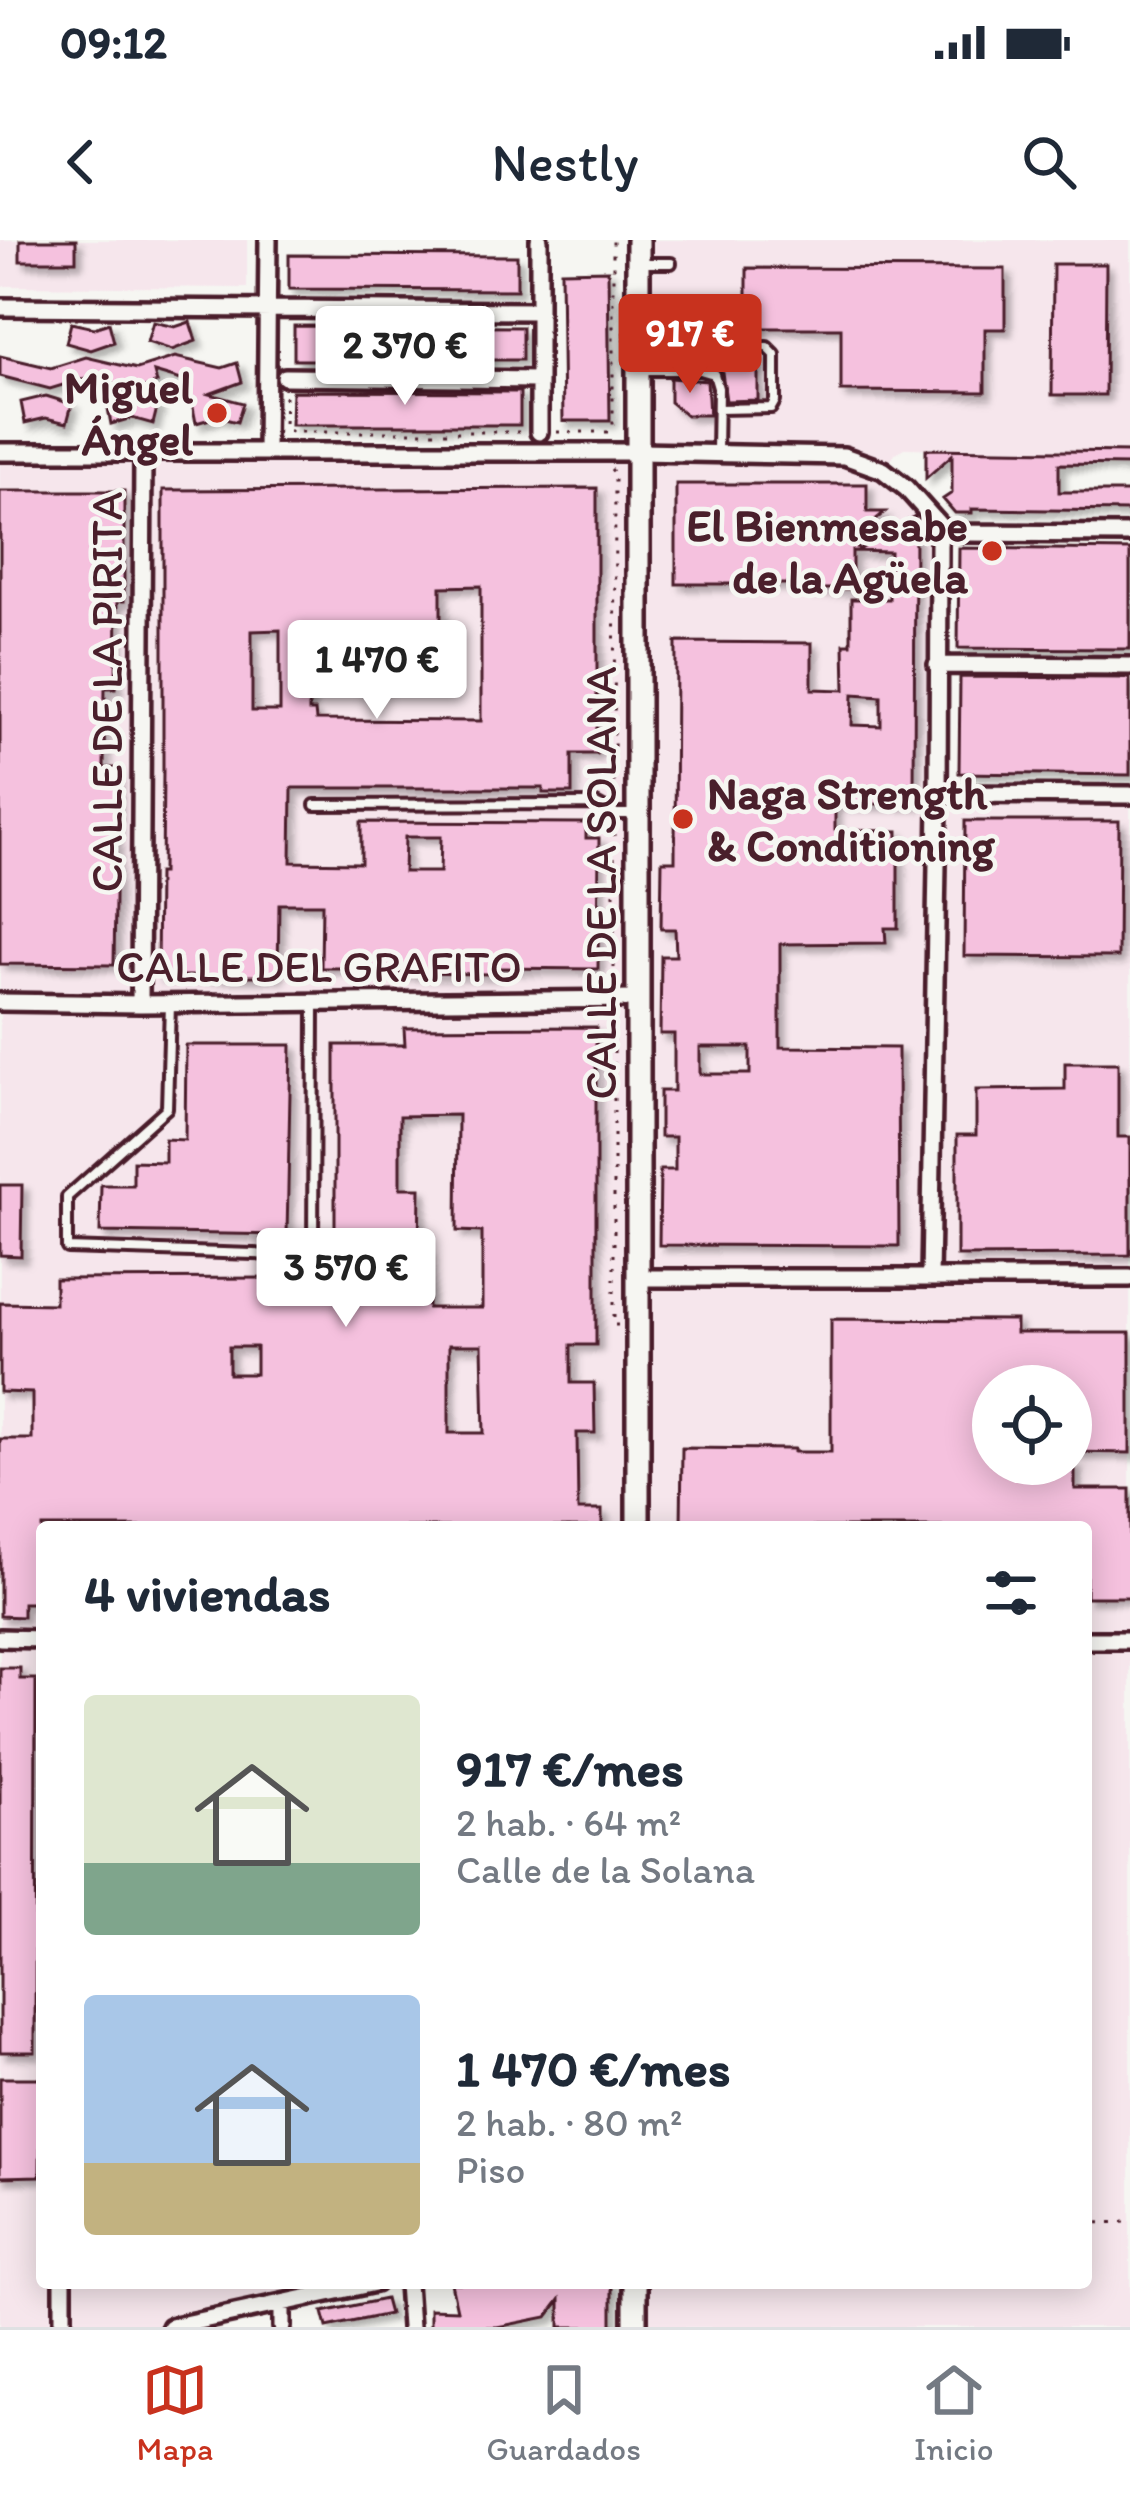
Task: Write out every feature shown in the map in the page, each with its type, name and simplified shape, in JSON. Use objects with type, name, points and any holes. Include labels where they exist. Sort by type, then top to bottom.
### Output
[{"type":"street","points":[[266,452],[268,240]]},
{"type":"street","points":[[538,240],[539,432]]},
{"type":"street","name":"CALLE DE LA SOLANA","points":[[638,240],[638,1521]]},
{"type":"street","points":[[0,307],[538,311]]},
{"type":"street","points":[[285,376],[539,380]]},
{"type":"street","points":[[0,452],[820,454],[864,461],[883,470],[941,527],[953,532],[1130,533]]},
{"type":"street","name":"CALLE DE LA PIRITA","points":[[140,1004],[143,452]]},
{"type":"street","points":[[930,1278],[941,527]]},
{"type":"street","points":[[937,665],[1130,666]]},
{"type":"street","points":[[938,794],[1130,795]]},
{"type":"street","name":"CALLE DEL GRAFITO","points":[[0,1002],[638,999]]},
{"type":"street","points":[[638,1278],[1130,1278]]},
{"type":"street","points":[[0,1639],[36,1639]]},
{"type":"street","points":[[1092,1640],[1130,1640]]},
{"type":"street","points":[[63,2289],[63,2327]]},
{"type":"street","points":[[170,2327],[347,2289]]},
{"type":"street","points":[[407,2289],[410,2327]]},
{"type":"street","points":[[635,2289],[635,2327]]},
{"type":"street","points":[[282,2303],[282,2327]]},
{"type":"lane","points":[[638,263],[671,263]]},
{"type":"lane","points":[[700,370],[710,351],[718,347],[767,346],[776,355],[771,408],[718,409]]},
{"type":"lane","points":[[639,370],[713,374],[718,388],[717,454]]},
{"type":"lane","points":[[315,805],[596,804],[614,814],[639,814]]},
{"type":"lane","points":[[170,1004],[167,1108],[68,1197],[68,1248],[314,1256],[314,1003]]},
{"type":"path","points":[[601,466],[615,474],[614,1325],[638,1324]]},
{"type":"path","points":[[1092,2223],[1130,2222]]},
{"type":"shaded area","points":[[0,240],[247,240],[247,288],[0,286]]},
{"type":"shaded area","points":[[638,240],[1130,240],[1130,452],[904,448],[884,470],[941,527],[938,794],[1130,795],[1130,2327],[635,2327],[635,2289],[1092,2289],[1092,1521],[36,1521],[36,2289],[347,2289],[170,2327],[0,2327],[0,452],[638,452]]},
{"type":"building","points":[[20,240],[76,240],[76,261],[20,261]]},
{"type":"building","points":[[289,255],[517,256],[517,290],[289,289]]},
{"type":"building","points":[[1053,264],[1106,264],[1105,395],[1052,395]]},
{"type":"building","points":[[747,268],[1005,269],[1005,329],[985,329],[985,392],[841,391],[841,328],[747,328]]},
{"type":"building","points":[[608,270],[610,421],[563,421],[561,271]]},
{"type":"building","points":[[153,322],[175,327],[190,322],[196,341],[172,350],[147,342]]},
{"type":"building","points":[[71,323],[94,328],[109,323],[114,342],[91,350],[66,343]]},
{"type":"building","points":[[294,326],[522,327],[522,360],[294,360]]},
{"type":"building","points":[[721,355],[758,355],[758,400],[726,401],[722,372],[712,365]]},
{"type":"building","points":[[0,356],[51,368],[86,357],[137,369],[175,357],[222,368],[237,363],[242,382],[209,394],[243,403],[237,422],[217,417],[196,423],[188,382],[154,372],[157,383],[138,391],[89,377],[50,389],[0,376]]},
{"type":"building","points":[[670,378],[707,381],[709,415],[686,415],[670,402]]},
{"type":"building","points":[[292,391],[520,392],[520,425],[291,425]]},
{"type":"building","points":[[46,396],[72,404],[67,423],[46,418],[25,423],[21,402]]},
{"type":"building","points":[[131,397],[158,404],[153,424],[132,418],[111,424],[107,403]]},
{"type":"building","points":[[926,449],[1130,452],[1130,465],[1059,464],[1059,492],[1130,492],[1130,511],[972,509],[972,513],[955,513],[943,499],[952,493],[952,455],[926,478]]},
{"type":"building","points":[[676,484],[867,484],[867,512],[885,512],[852,539],[859,550],[915,516],[914,804],[835,804],[835,830],[898,831],[898,928],[885,928],[886,943],[780,944],[780,1047],[898,1048],[899,1246],[659,1245],[660,1170],[675,1170],[675,1137],[660,1137],[660,1091],[674,1091],[674,1034],[660,1034],[661,956],[676,956],[675,929],[661,929],[662,861],[675,861],[676,642],[812,643],[812,689],[845,690],[844,644],[851,644],[851,599],[889,599],[890,552],[852,551],[852,589],[807,589],[807,584],[676,584]],"holes":[[[853,694],[881,696],[881,726],[852,725]],[[700,1047],[750,1047],[750,1074],[700,1074]]]},
{"type":"building","points":[[597,488],[597,754],[572,754],[572,793],[543,793],[543,788],[292,788],[291,862],[361,863],[361,822],[586,823],[586,838],[599,838],[598,969],[494,968],[494,974],[321,968],[322,904],[279,904],[278,976],[157,976],[158,873],[162,873],[163,490]],"holes":[[[481,586],[481,721],[316,720],[315,711],[309,711],[309,672],[441,672],[441,587]],[[280,630],[280,711],[252,711],[252,631]],[[405,837],[441,837],[440,872],[404,872]]]},
{"type":"building","points":[[0,491],[124,491],[124,601],[117,601],[116,688],[105,688],[104,768],[117,768],[114,965],[0,964]]},
{"type":"building","points":[[959,548],[1130,550],[1130,649],[958,648]]},
{"type":"building","points":[[960,677],[1130,678],[1130,775],[959,773]]},
{"type":"building","points":[[965,821],[1119,821],[1118,957],[964,956]]},
{"type":"building","points":[[596,1027],[596,1345],[571,1345],[571,1383],[594,1383],[595,1433],[577,1433],[578,1510],[602,1510],[602,1521],[36,1521],[36,1603],[23,1603],[23,1617],[0,1616],[0,1439],[32,1439],[32,1393],[0,1392],[0,1303],[55,1304],[55,1279],[293,1278],[293,1283],[335,1283],[335,1045],[405,1045],[404,1028]],"holes":[[[458,1115],[457,1231],[482,1232],[482,1308],[428,1308],[428,1251],[419,1251],[420,1188],[400,1188],[400,1116]],[[449,1345],[482,1345],[484,1433],[449,1433]],[[229,1347],[256,1347],[256,1374],[229,1374]]]},
{"type":"building","points":[[186,1045],[291,1045],[287,1235],[100,1232],[101,1185],[133,1185],[133,1161],[165,1162],[165,1139],[185,1140]]},
{"type":"building","points":[[1065,1063],[1118,1063],[1118,1137],[1130,1137],[1130,1255],[957,1256],[957,1135],[976,1135],[976,1090],[1065,1089]]},
{"type":"building","points":[[0,1185],[22,1185],[21,1256],[0,1255]]},
{"type":"building","points":[[831,1319],[1016,1320],[1016,1333],[1130,1333],[1130,1453],[1092,1452],[1092,1365],[972,1365],[972,1485],[1130,1489],[1130,1597],[1092,1597],[1092,1521],[681,1521],[682,1448],[831,1452]]},
{"type":"building","points":[[0,1668],[20,1668],[20,1679],[36,1679],[35,2052],[0,2052]]},
{"type":"building","points":[[0,2078],[36,2078],[36,2176],[0,2177]]},
{"type":"building","points":[[452,2289],[612,2289],[612,2327],[560,2327],[560,2300],[547,2317],[497,2327],[430,2327],[430,2309],[457,2310]]},
{"type":"building","points":[[385,2299],[389,2314],[327,2327],[323,2312]]},
{"type":"place","name":"Miguel Ángel","points":[[217,413]]},
{"type":"place","name":"El Bienmesabe de la Agüela","points":[[992,551]]},
{"type":"place","name":"Naga Strength & Conditioning","points":[[683,819]]}]
